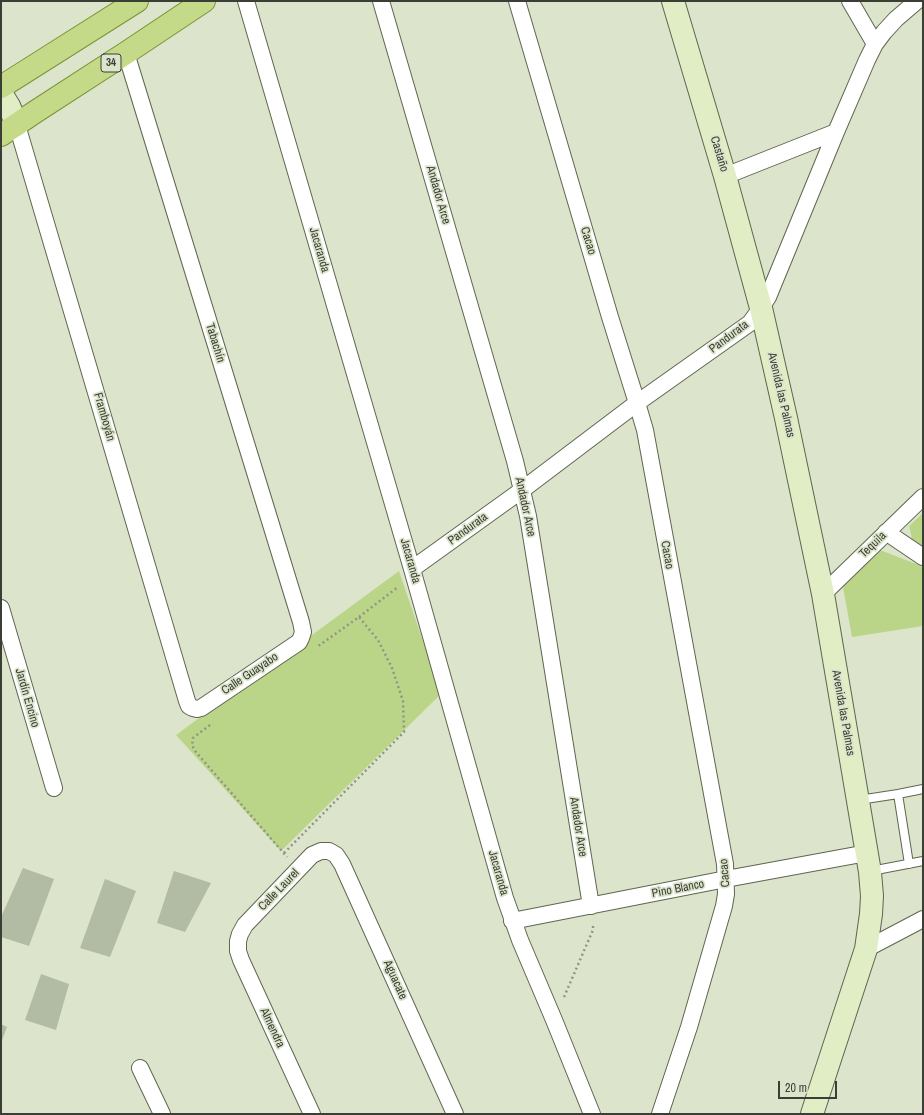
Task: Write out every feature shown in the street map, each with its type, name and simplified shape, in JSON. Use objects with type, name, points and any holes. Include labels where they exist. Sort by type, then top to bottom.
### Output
[{"type":"main road","points":[[1,87],[137,1]]},
{"type":"main road","name":"34","points":[[9,130],[204,1]]},
{"type":"street","name":"Jacaranda","points":[[246,1],[413,572],[505,898],[520,940],[592,1114]]},
{"type":"street","name":"Andador Arce","points":[[381,1],[515,461],[522,490],[528,516],[592,906]]},
{"type":"street","name":"Cacao","points":[[517,1],[610,317],[637,403],[646,438],[725,864],[726,879],[724,906],[690,1027],[660,1114]]},
{"type":"street","name":"Castaño","points":[[673,1],[725,176],[761,308]]},
{"type":"street","points":[[850,1],[875,44]]},
{"type":"street","name":"Pandurata","points":[[413,572],[637,403],[750,323],[768,297],[836,132],[875,44],[896,18],[917,1]]},
{"type":"street","name":"Tabachín","points":[[126,54],[303,632]]},
{"type":"street","points":[[1,93],[9,106],[9,130]]},
{"type":"street","name":"Framboyán","points":[[9,130],[187,701],[189,706],[193,708]]},
{"type":"street","points":[[725,176],[836,132]]},
{"type":"street","name":"Avenida las Palmas","points":[[761,308],[823,594],[859,800],[869,862],[872,896],[866,949],[812,1114]]},
{"type":"street","name":"Tequila","points":[[823,594],[923,497]]},
{"type":"street","points":[[886,532],[923,557]]},
{"type":"street","name":"Jardín Encino","points":[[1,608],[54,788]]},
{"type":"street","name":"Calle Guayabo","points":[[193,708],[201,708],[298,642],[302,638],[303,632]]},
{"type":"street","name":"Calle Laurel","points":[[238,941],[240,934],[246,925],[312,855],[321,851],[329,851]]},
{"type":"street","name":"Aguacate","points":[[329,851],[336,855],[342,864],[455,1114]]},
{"type":"street","name":"Pino Blanco","points":[[512,920],[592,906],[726,879],[869,862]]},
{"type":"street","points":[[866,949],[923,919]]},
{"type":"street","name":"Almendra","points":[[238,941],[238,951],[241,960],[312,1114]]},
{"type":"street","points":[[140,1068],[162,1114]]},
{"type":"lane","points":[[859,800],[923,789]]},
{"type":"lane","points":[[898,794],[909,864]]},
{"type":"lane","points":[[869,862],[909,864],[923,861]]},
{"type":"path","points":[[316,648],[359,617],[413,572]]},
{"type":"path","points":[[284,853],[404,732],[403,701],[392,668],[378,640],[359,617]]},
{"type":"path","points":[[210,725],[193,738],[192,745],[195,751],[284,853],[297,872]]},
{"type":"path","points":[[554,1020],[593,930],[592,906]]},
{"type":"green space","points":[[923,513],[923,548],[913,543],[909,526]]},
{"type":"green space","points":[[880,550],[919,565],[923,568],[923,626],[852,637],[843,587]]},
{"type":"green space","points":[[399,571],[441,694],[281,851],[176,735]]},
{"type":"building","points":[[23,868],[54,879],[29,946],[1,937],[1,917]]},
{"type":"building","points":[[174,871],[211,883],[185,932],[157,923]]},
{"type":"building","points":[[105,879],[136,891],[110,957],[80,948]]},
{"type":"building","points":[[41,974],[69,984],[56,1030],[25,1020]]},
{"type":"building","points":[[1,1024],[7,1027],[1,1043]]}]
